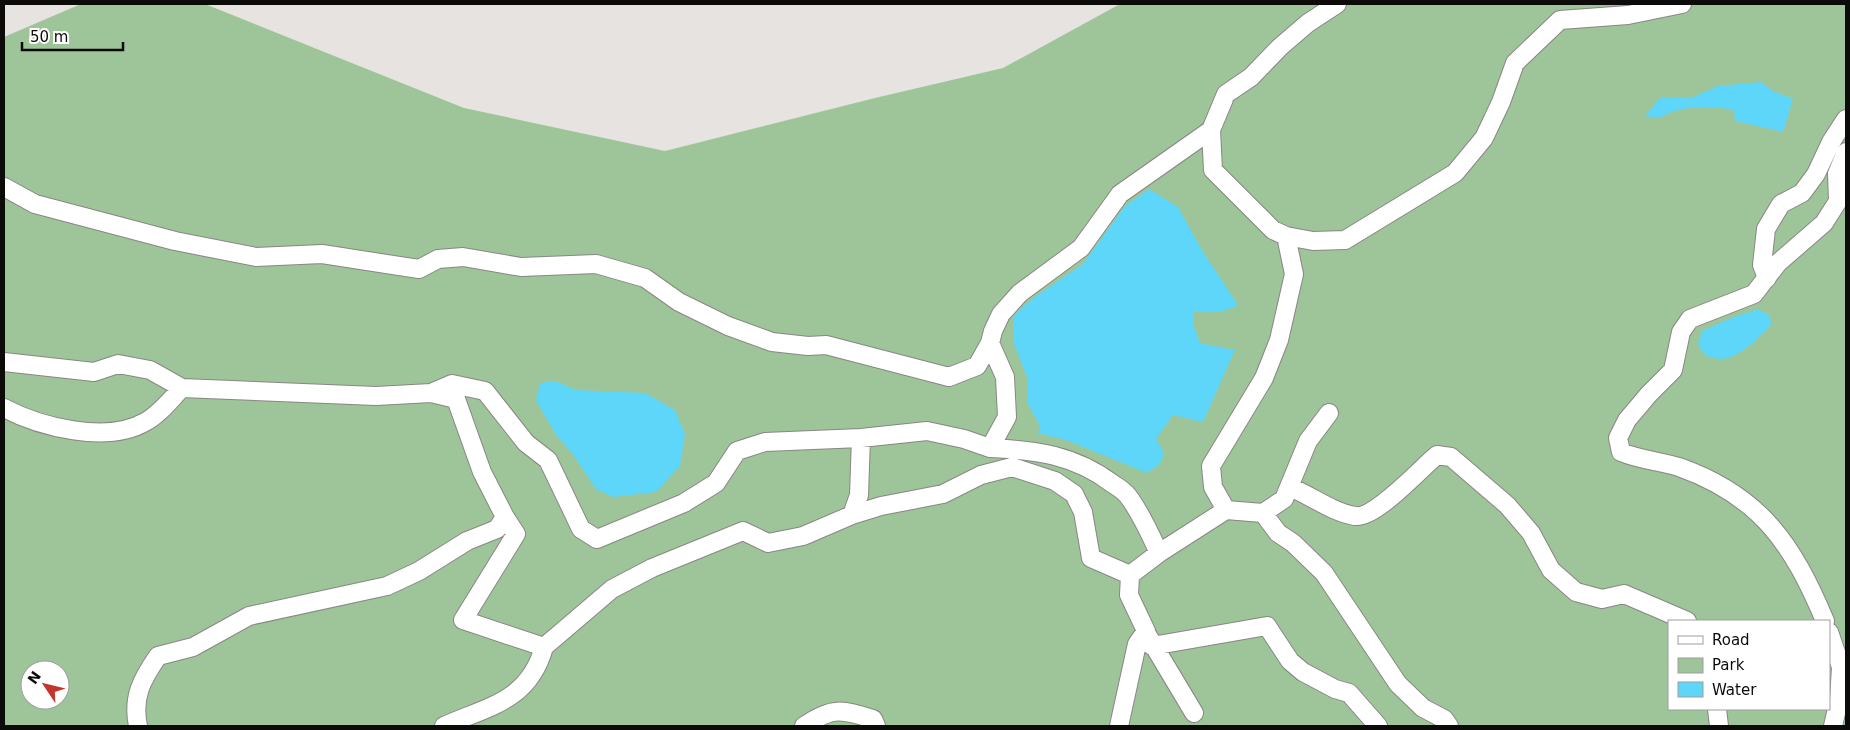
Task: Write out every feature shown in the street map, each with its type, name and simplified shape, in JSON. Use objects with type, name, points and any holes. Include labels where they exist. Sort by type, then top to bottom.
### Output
[{"type":"lane","points":[[1337,4],[1308,23],[1280,47],[1251,77],[1226,94],[1211,130],[1213,170],[1273,230],[1286,236],[1313,241],[1345,240],[1455,173],[1484,138],[1501,102],[1515,62],[1560,20],[1628,15],[1682,4]]},
{"type":"lane","points":[[1767,278],[1762,264],[1766,229],[1781,204],[1802,193],[1816,174],[1831,142],[1846,119]]},
{"type":"lane","points":[[4,187],[34,204],[175,241],[256,256],[322,254],[419,270],[438,259],[462,257],[521,267],[596,264],[645,278],[679,302],[728,326],[772,342],[808,346],[826,345],[896,365],[949,376],[977,366],[990,343],[1001,314],[1020,293],[1082,248],[1120,194],[1211,130]]},
{"type":"lane","points":[[1825,620],[1807,578],[1786,543],[1763,515],[1704,477],[1677,466],[1636,458],[1621,452],[1618,438],[1632,414],[1648,394],[1673,370],[1681,332],[1690,319],[1754,294],[1778,263],[1824,223],[1838,201],[1836,174],[1846,152]]},
{"type":"lane","points":[[1226,510],[1213,487],[1211,466],[1264,378],[1279,340],[1294,274],[1286,236]]},
{"type":"lane","points":[[990,343],[1005,377],[1007,416],[990,448]]},
{"type":"lane","points":[[4,362],[94,372],[118,364],[150,370],[182,388],[376,396],[431,393],[456,400],[482,472],[516,534],[463,620],[544,647]]},
{"type":"lane","points":[[431,393],[452,384],[485,391],[526,443],[548,460],[581,529],[597,539],[684,503],[716,483],[737,451],[765,442],[861,438],[927,431],[964,439],[990,448],[1021,450],[1064,457],[1104,476],[1127,494],[1147,527],[1159,553]]},
{"type":"lane","points":[[4,408],[20,417],[47,426],[93,432],[124,431],[146,422],[182,388]]},
{"type":"lane","points":[[1194,713],[1149,638],[1129,595],[1130,575],[1159,553],[1226,510],[1263,513],[1284,499],[1308,441],[1329,413]]},
{"type":"lane","points":[[852,515],[859,495],[861,438]]},
{"type":"lane","points":[[1289,487],[1332,509],[1357,516],[1368,514],[1380,506],[1437,455],[1451,458],[1507,505],[1531,533],[1551,570],[1576,592],[1602,599],[1624,594],[1685,620]]},
{"type":"lane","points":[[444,726],[478,711],[500,704],[522,689],[539,664],[544,647],[612,589],[652,568],[743,531],[768,543],[804,536],[852,515],[881,506],[944,494],[981,475],[1012,467],[1055,482],[1074,494],[1083,512],[1091,558],[1130,575]]},
{"type":"lane","points":[[1263,513],[1278,533],[1293,543],[1324,573],[1398,684],[1423,708],[1444,718],[1449,726]]},
{"type":"lane","points":[[138,726],[135,713],[141,680],[158,656],[193,647],[249,616],[387,586],[419,571],[466,541],[497,529],[505,517]]},
{"type":"lane","points":[[1119,726],[1137,644],[1149,638],[1267,626],[1290,661],[1303,672],[1335,689],[1349,693],[1378,726]]},
{"type":"lane","points":[[1830,635],[1841,668],[1839,700],[1833,726]]},
{"type":"lane","points":[[1717,710],[1719,726]]},
{"type":"lane","points":[[804,726],[831,711],[849,712],[873,719],[876,726]]},
{"type":"green space","points":[[81,4],[205,4],[464,108],[665,151],[1003,68],[1120,4],[1846,4],[1846,726],[4,726],[4,37]]},
{"type":"water","points":[[1761,82],[1773,91],[1793,99],[1783,132],[1735,121],[1734,110],[1705,107],[1676,111],[1659,118],[1645,116],[1661,97],[1691,98],[1718,86]]},
{"type":"water","points":[[1149,189],[1178,207],[1203,252],[1238,305],[1222,311],[1193,312],[1193,324],[1200,343],[1235,350],[1203,422],[1173,415],[1156,439],[1164,453],[1160,464],[1147,473],[1066,440],[1038,433],[1040,426],[1027,402],[1028,380],[1013,341],[1014,315],[1036,296],[1083,264],[1125,206]]},
{"type":"water","points":[[1758,309],[1770,316],[1771,325],[1755,341],[1742,351],[1728,358],[1720,359],[1706,356],[1698,345],[1702,331]]},
{"type":"water","points":[[555,381],[576,390],[645,393],[675,410],[685,434],[680,466],[656,492],[613,497],[596,489],[572,453],[556,435],[536,400],[540,383]]}]
